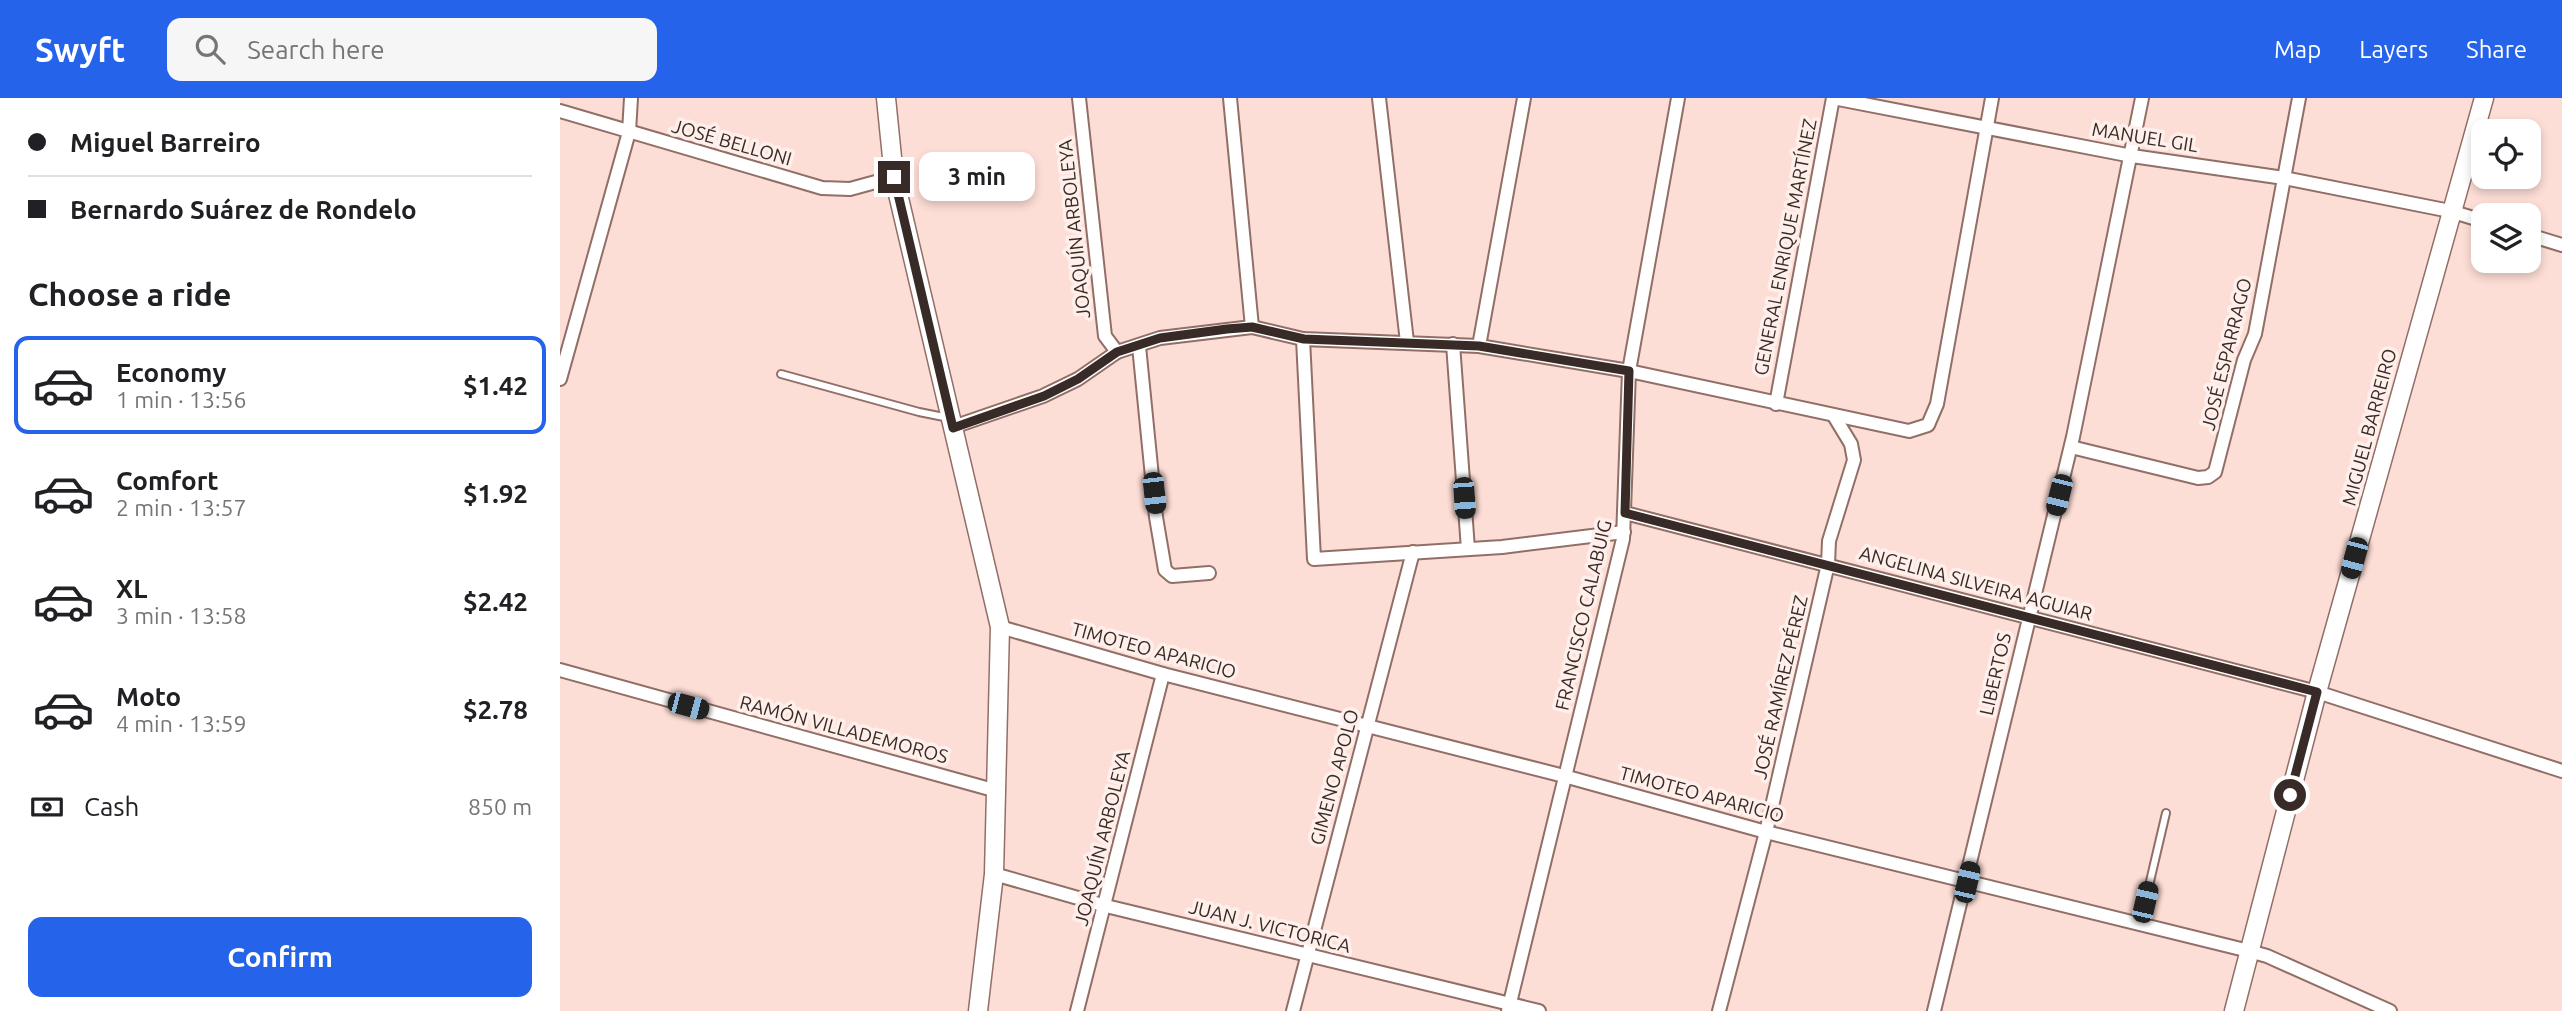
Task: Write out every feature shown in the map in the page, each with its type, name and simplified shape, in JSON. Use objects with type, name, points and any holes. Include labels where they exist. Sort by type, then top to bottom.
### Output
[{"type":"street","points":[[560,379],[629,132],[631,98]]},
{"type":"street","points":[[886,98],[894,177],[1000,627],[993,874],[978,1011]]},
{"type":"street","name":"JOAQUÍN ARBOLEYA","points":[[1079,98],[1105,336],[1117,352]]},
{"type":"street","points":[[1230,98],[1252,327]]},
{"type":"street","points":[[1379,98],[1407,342]]},
{"type":"street","points":[[1479,346],[1524,98]]},
{"type":"street","name":"FRANCISCO CALABUIG","points":[[1509,1007],[1624,532],[1629,371],[1678,98]]},
{"type":"street","name":"MANUEL GIL","points":[[1833,98],[2132,156],[2284,178],[2471,217]]},
{"type":"street","name":"GENERAL ENRIQUE MARTÍNEZ","points":[[1776,404],[1833,98]]},
{"type":"street","points":[[952,423],[1044,396],[1078,379],[1117,352],[1160,338],[1252,327],[1304,339],[1479,346],[1629,371],[1909,431],[1928,425],[1937,404],[1992,98]]},
{"type":"street","name":"LIBERTOS","points":[[1934,1011],[2071,447],[2142,98]]},
{"type":"street","name":"JOSÉ ESPARRAGO","points":[[2071,447],[2198,478],[2208,477],[2216,472],[2244,360],[2255,334],[2299,98]]},
{"type":"street","name":"MIGUEL BARREIRO","points":[[2234,1011],[2317,692],[2484,98]]},
{"type":"street","name":"JOSÉ BELLONI","points":[[560,111],[822,188],[850,189],[894,177]]},
{"type":"street","points":[[2541,239],[2562,245]]},
{"type":"street","points":[[1304,339],[1314,559],[1468,549],[1624,532]]},
{"type":"street","points":[[1453,344],[1468,549]]},
{"type":"street","points":[[1139,346],[1156,517],[1165,570],[1172,576],[1209,573]]},
{"type":"street","name":"JOSÉ RAMÍREZ PÉREZ","points":[[1719,1011],[1766,832],[1828,564],[1829,541],[1854,460],[1851,444],[1834,416]]},
{"type":"street","name":"ANGELINA SILVEIRA AGUIAR","points":[[1625,513],[2317,692],[2562,771]]},
{"type":"street","name":"GIMENO APOLO","points":[[1293,1011],[1412,552]]},
{"type":"street","name":"TIMOTEO APARICIO","points":[[1000,627],[1163,674],[1564,776],[1766,832],[2249,951],[2267,956],[2390,1011]]},
{"type":"street","name":"RAMÓN VILLADEMOROS","points":[[560,670],[997,791]]},
{"type":"street","name":"JOAQUÍN ARBOLEYA","points":[[1077,1011],[1163,674]]},
{"type":"street","name":"JUAN J. VICTORICA","points":[[993,874],[1105,906],[1307,954],[1509,1007],[1539,1011]]},
{"type":"lane","points":[[781,374],[952,423]]},
{"type":"lane","points":[[2140,924],[2166,813]]},
{"type":"route","points":[[894,177],[953,428],[1044,396],[1078,379],[1117,352],[1160,338],[1227,329],[1252,327],[1304,339],[1479,346],[1629,371],[1625,513],[2317,692],[2290,795]]}]
